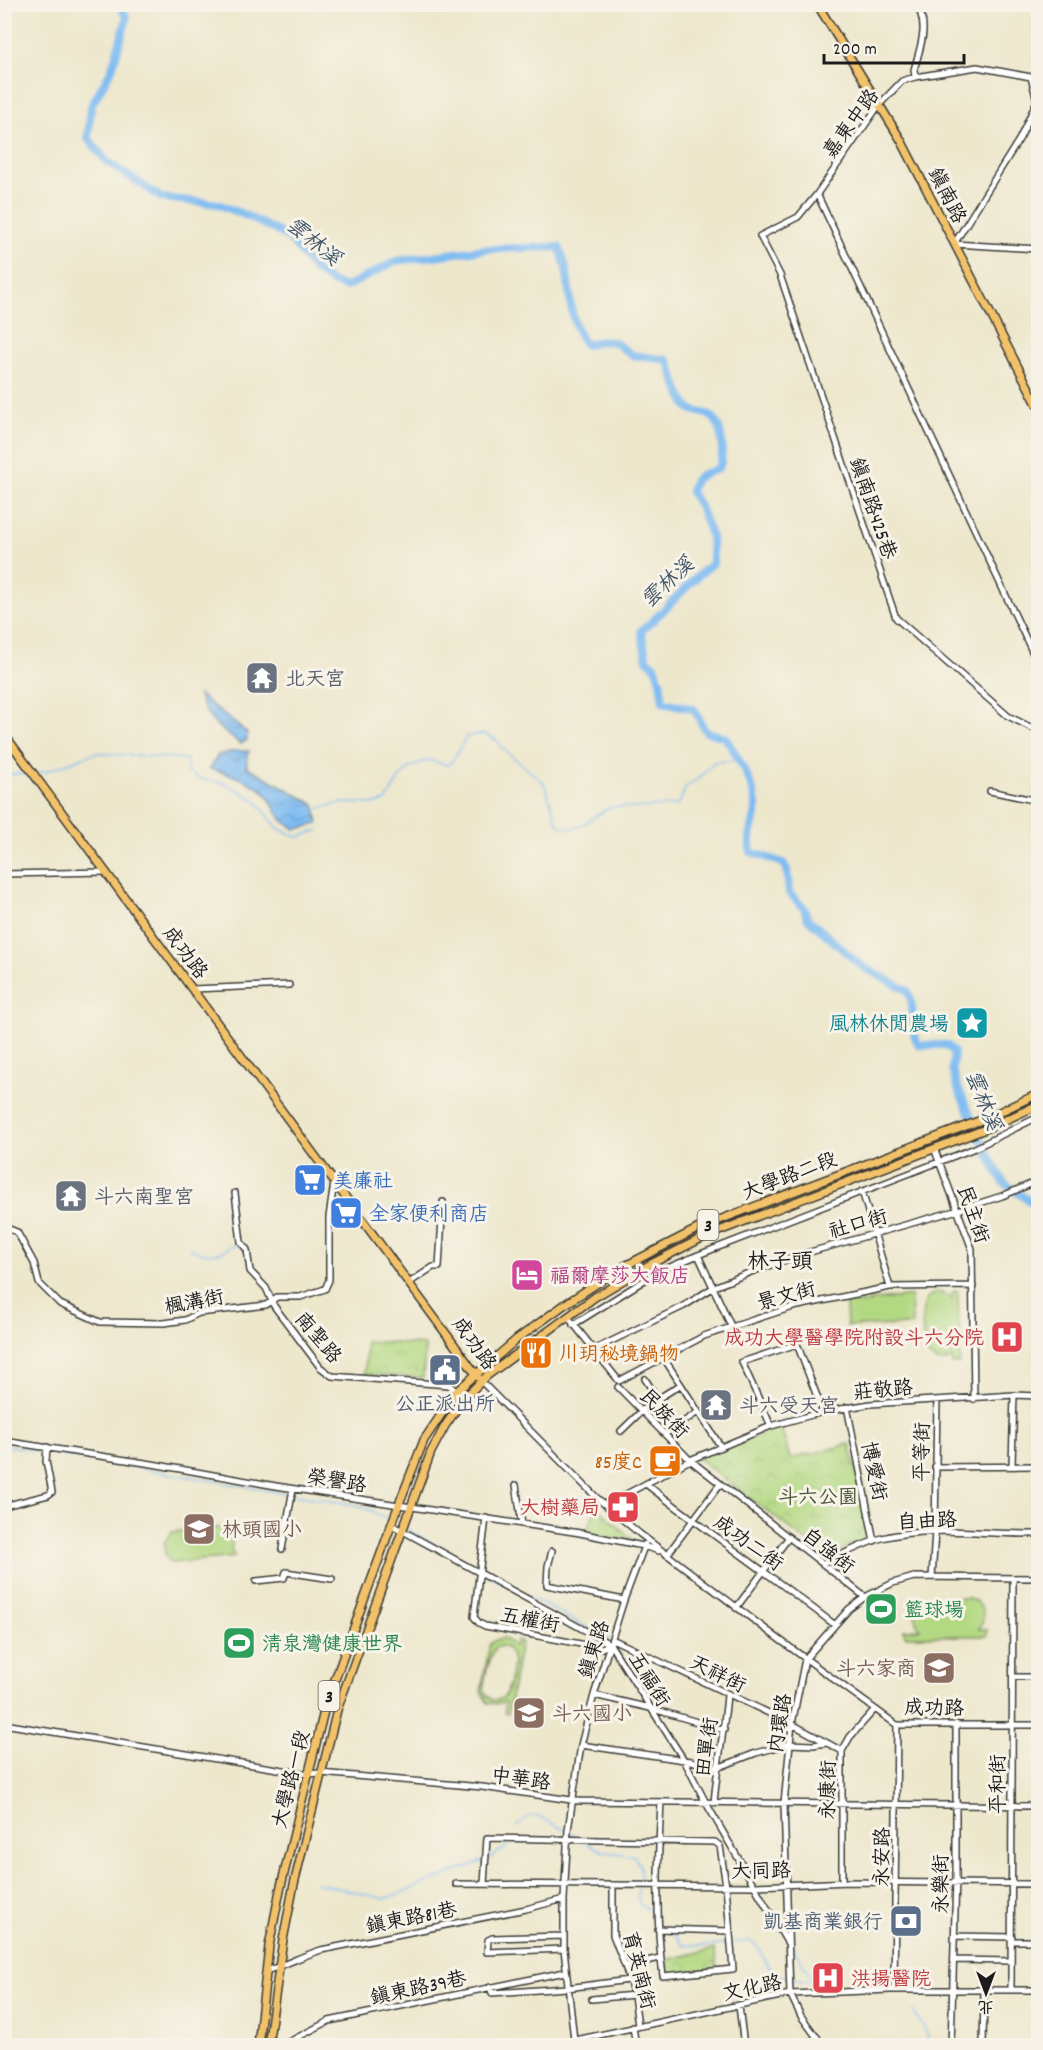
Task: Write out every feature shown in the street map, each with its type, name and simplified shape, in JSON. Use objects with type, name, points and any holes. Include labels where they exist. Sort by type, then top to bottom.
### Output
[{"type":"main road","name":"鎮南路","points":[[817,4],[901,140],[1038,406]]},
{"type":"main road","name":"成功路","points":[[4,734],[481,1381]]},
{"type":"main road","name":"大學路二段","points":[[476,1374],[564,1305],[619,1269],[701,1227],[967,1126],[1038,1094]]},
{"type":"main road","name":"大學路二段","points":[[481,1381],[595,1297],[706,1236],[988,1128],[1038,1105]]},
{"type":"main road","points":[[875,1160],[879,1170]]},
{"type":"main road","points":[[666,1245],[672,1254]]},
{"type":"main road","name":"大學路一段","points":[[258,2046],[266,1971],[280,1890],[326,1707],[424,1440],[457,1391],[476,1374]]},
{"type":"main road","name":"大學路一段","points":[[268,2046],[294,1884],[337,1710],[431,1452],[464,1398],[481,1381]]},
{"type":"street","points":[[915,77],[914,70],[924,32],[922,15],[916,4]]},
{"type":"street","name":"嘉東中路","points":[[760,236],[798,217],[817,194],[879,105],[902,81],[977,67],[1031,77],[1038,101]]},
{"type":"street","points":[[1038,101],[1020,138],[954,243],[1038,249]]},
{"type":"street","points":[[817,194],[1038,664]]},
{"type":"street","name":"鎮南路425巷","points":[[760,236],[780,275],[896,618],[1008,716],[1038,731]]},
{"type":"street","points":[[990,791],[1038,801]]},
{"type":"street","points":[[4,874],[105,872]]},
{"type":"street","points":[[193,989],[289,985]]},
{"type":"street","name":"大學路二段","points":[[573,1325],[656,1273],[975,1148],[1038,1117]]},
{"type":"street","name":"民主街","points":[[934,1149],[972,1249],[974,1399]]},
{"type":"street","name":"社口街","points":[[593,1350],[684,1306],[714,1287],[751,1272],[803,1254],[958,1210],[1002,1196],[1038,1181]]},
{"type":"street","name":"楓溝街","points":[[4,1227],[16,1232],[34,1263],[39,1283],[60,1304],[100,1322],[174,1322],[185,1320],[199,1313],[266,1305],[271,1299],[285,1295],[300,1297],[325,1289],[329,1280],[329,1217],[334,1183]]},
{"type":"street","points":[[862,1191],[890,1287]]},
{"type":"street","name":"南聖路","points":[[235,1193],[241,1242],[247,1250],[250,1271],[266,1288],[271,1299],[320,1367],[332,1376],[449,1385],[464,1398]]},
{"type":"street","points":[[409,1283],[432,1267],[439,1268],[443,1202]]},
{"type":"street","points":[[698,1255],[731,1326]]},
{"type":"street","name":"景文街","points":[[619,1384],[705,1336],[793,1307],[890,1287],[973,1286]]},
{"type":"street","name":"民族街","points":[[568,1317],[641,1411],[690,1460]]},
{"type":"street","points":[[771,1426],[742,1362],[797,1344],[823,1412]]},
{"type":"street","name":"民族街","points":[[667,1363],[721,1447]]},
{"type":"street","points":[[645,1379],[658,1399]]},
{"type":"street","name":"成功路","points":[[481,1381],[645,1543],[666,1554],[897,1725],[1038,1725]]},
{"type":"street","points":[[621,1431],[641,1411],[680,1385]]},
{"type":"street","points":[[1012,1465],[1014,1395]]},
{"type":"street","name":"莊敬路","points":[[606,1505],[690,1460],[771,1426],[823,1412],[870,1404],[1014,1395],[1038,1396]]},
{"type":"street","name":"平等街","points":[[932,1577],[937,1400]]},
{"type":"street","name":"博愛街","points":[[847,1407],[874,1541]]},
{"type":"street","points":[[665,1434],[698,1412]]},
{"type":"street","name":"榮譽路","points":[[4,1441],[293,1489],[645,1543]]},
{"type":"street","points":[[4,1506],[52,1492],[46,1461],[47,1447]]},
{"type":"street","name":"自強街","points":[[690,1460],[865,1597]]},
{"type":"street","points":[[935,1467],[1038,1466]]},
{"type":"street","name":"成功二街","points":[[646,1484],[835,1625]]},
{"type":"street","points":[[666,1554],[720,1484]]},
{"type":"street","points":[[516,1485],[522,1524]]},
{"type":"street","points":[[282,1549],[293,1489]]},
{"type":"street","name":"五權街","points":[[486,1518],[474,1617],[479,1623],[602,1648],[611,1642]]},
{"type":"street","name":"五福街","points":[[392,1525],[611,1642],[687,1761],[789,1939]]},
{"type":"street","name":"自由路","points":[[823,1563],[874,1541],[901,1535],[935,1532],[1038,1534]]},
{"type":"street","points":[[736,1608],[789,1537]]},
{"type":"street","name":"鎮東路","points":[[574,2040],[564,1949],[567,1835],[581,1745],[594,1695],[645,1543]]},
{"type":"street","points":[[552,1551],[547,1585],[624,1600]]},
{"type":"street","points":[[256,1581],[284,1578],[286,1572],[332,1579]]},
{"type":"street","points":[[805,1659],[849,1609],[865,1597],[893,1583],[914,1577],[1038,1578]]},
{"type":"street","name":"平和街","points":[[1011,1990],[1013,1578]]},
{"type":"street","name":"天祥街","points":[[611,1642],[792,1724],[843,1751]]},
{"type":"street","name":"內環路","points":[[805,1659],[789,1744],[784,1803],[790,1994],[801,2016],[823,2046]]},
{"type":"street","points":[[1012,1677],[1038,1677]]},
{"type":"street","points":[[594,1695],[653,1709],[724,1730]]},
{"type":"street","name":"田單街","points":[[710,1803],[724,1730],[727,1695]]},
{"type":"street","name":"永康街","points":[[842,1882],[843,1751],[850,1737],[875,1709]]},
{"type":"street","name":"中華路","points":[[4,1724],[308,1774],[320,1773],[482,1787],[573,1800],[1038,1806]]},
{"type":"street","name":"永樂街","points":[[951,2046],[956,1883],[956,1724]]},
{"type":"street","name":"永安路","points":[[894,1990],[897,1725]]},
{"type":"street","points":[[581,1745],[687,1761],[717,1768],[756,1753],[789,1744],[827,1743]]},
{"type":"street","points":[[484,1884],[487,1838],[567,1835],[580,1840],[659,1843],[718,1844],[726,1886],[733,1969],[663,1976],[657,1924],[659,1843],[661,1802]]},
{"type":"street","name":"大同路","points":[[456,1884],[759,1886],[895,1882],[1038,1884]]},
{"type":"street","name":"育英南街","points":[[613,1885],[613,1935],[634,1995],[636,2046]]},
{"type":"street","name":"鎮東路81巷","points":[[266,1971],[321,1950],[526,1909],[564,1899]]},
{"type":"street","points":[[657,1924],[670,1930],[730,1931]]},
{"type":"street","points":[[564,1936],[492,1938],[487,1944],[488,1952],[564,1949]]},
{"type":"street","points":[[954,1936],[1038,1941]]},
{"type":"street","points":[[625,1966],[660,1958]]},
{"type":"street","points":[[954,1960],[1011,1961]]},
{"type":"street","name":"鎮東路39巷","points":[[281,2046],[329,2021],[566,1972]]},
{"type":"street","points":[[490,1987],[492,1993],[567,1988],[629,1980]]},
{"type":"street","name":"文化路","points":[[548,2046],[790,1994],[894,1990],[1038,1990]]},
{"type":"street","points":[[983,2046],[984,1990]]},
{"type":"street","points":[[592,1999],[634,1995]]},
{"type":"street","points":[[739,2006],[744,2046]]},
{"type":"street","points":[[804,2046],[817,2037]]},
{"type":"green space","points":[[953,1291],[958,1291],[960,1364],[952,1364],[952,1358],[944,1362],[935,1361],[925,1352],[922,1328],[923,1310],[929,1297],[940,1292],[952,1299]]},
{"type":"green space","points":[[911,1296],[912,1325],[847,1326],[846,1303],[869,1303],[869,1301]]},
{"type":"green space","points":[[366,1341],[425,1345],[423,1378],[365,1374]]},
{"type":"green space","name":"斗六公園","points":[[781,1427],[790,1459],[850,1444],[871,1537],[827,1557],[696,1457]]},
{"type":"green space","points":[[597,1507],[634,1541],[584,1535]]},
{"type":"green space","points":[[224,1527],[233,1537],[231,1550],[235,1557],[171,1563],[165,1555],[164,1543],[172,1532]]},
{"type":"green space","points":[[969,1598],[983,1611],[983,1620],[979,1629],[987,1629],[987,1636],[905,1636],[904,1630],[920,1629],[916,1622],[915,1610],[919,1604],[930,1599]]},
{"type":"green space","points":[[504,1638],[515,1646],[517,1640],[521,1641],[508,1714],[504,1713],[506,1702],[488,1703],[481,1692],[490,1644]],"holes":[[[504,1646],[509,1650],[513,1667],[507,1693],[503,1698],[494,1701],[487,1696],[484,1690],[487,1667],[496,1647]]]},
{"type":"green space","points":[[714,1949],[718,1969],[669,1974],[666,1960]]},
{"type":"water","points":[[198,694],[247,733],[247,740],[241,744],[219,728],[210,718]]},
{"type":"water","points":[[249,751],[246,766],[315,805],[318,824],[296,829],[279,816],[265,792],[258,787],[242,779],[210,769],[218,755]]},
{"type":"waterway","name":"雲林溪","points":[[120,4],[127,18],[112,69],[91,106],[88,138],[106,161],[162,198],[218,204],[288,237],[315,270],[332,282],[346,287],[396,261],[486,249],[559,247],[564,259],[575,323],[586,345],[602,341],[614,342],[632,355],[668,360],[679,392],[688,407],[714,418],[721,436],[721,462],[716,470],[697,478],[691,492],[701,509],[711,535],[713,563],[641,631],[647,660],[655,666],[660,681],[663,702],[694,709],[706,732],[725,737],[754,793],[756,810],[750,836],[751,852],[783,863],[787,869],[789,893],[804,908],[807,918],[863,967],[907,990],[912,1004],[913,1031],[919,1045],[947,1045],[954,1053],[952,1069],[957,1086],[986,1151],[1004,1183],[1038,1207]]},
{"type":"waterway","points":[[319,808],[341,803],[375,804],[386,801],[400,777],[411,767],[428,760],[447,765],[451,763],[467,736],[485,734],[498,741],[502,748],[544,783],[558,824],[565,828],[585,824],[612,807],[649,808],[679,804],[686,787],[700,777],[714,762],[739,760]]},
{"type":"waterway","points":[[35,773],[44,772],[95,753],[187,759],[187,772],[201,779],[233,787],[256,801],[279,829],[298,837],[319,830]]},
{"type":"waterway","points":[[4,775],[31,773]]},
{"type":"waterway","points":[[189,1249],[214,1254],[241,1246]]},
{"type":"waterway","points":[[4,1445],[45,1452]]},
{"type":"waterway","points":[[50,1453],[290,1494]]},
{"type":"waterway","points":[[295,1495],[361,1506],[391,1522]]},
{"type":"waterway","points":[[406,1529],[478,1568]]},
{"type":"waterway","points":[[482,1571],[609,1640]]},
{"type":"waterway","points":[[613,1644],[639,1685]]},
{"type":"waterway","points":[[516,1827],[529,1816],[540,1817],[565,1830]]},
{"type":"waterway","points":[[569,1832],[578,1837]]},
{"type":"waterway","points":[[487,1859],[505,1848],[508,1843]]},
{"type":"waterway","points":[[587,1843],[602,1851],[634,1856],[640,1866],[641,1884]]},
{"type":"waterway","points":[[316,1883],[385,1899],[483,1861]]},
{"type":"waterway","points":[[639,1888],[637,1896],[640,1905],[651,1910],[652,1917],[657,1921]]},
{"type":"waterway","points":[[780,1925],[785,1933]]},
{"type":"waterway","points":[[672,1932],[683,1945],[727,1944]]},
{"type":"waterway","points":[[734,1943],[750,1941],[761,1951],[772,1971],[788,1978]]},
{"type":"waterway","points":[[791,1943],[818,1990]]},
{"type":"waterway","points":[[793,1979],[814,1983]]},
{"type":"waterway","points":[[913,2011],[926,2031],[930,2046]]},
{"type":"place","name":"北天宮","points":[[262,678]]},
{"type":"place","name":"風林休閒農場","points":[[972,1023]]},
{"type":"place","name":"美廉社","points":[[310,1180]]},
{"type":"place","name":"斗六南聖宮","points":[[71,1196]]},
{"type":"place","name":"全家便利商店","points":[[346,1213]]},
{"type":"place","name":"福爾摩莎大飯店","points":[[527,1275]]},
{"type":"place","name":"成功大學醫學院附設斗六分院","points":[[1007,1337]]},
{"type":"place","name":"川玥秘境鍋物","points":[[536,1353]]},
{"type":"place","name":"公正派出所","points":[[445,1370]]},
{"type":"place","name":"斗六受天宮","points":[[716,1405]]},
{"type":"place","name":"85度C","points":[[665,1461]]},
{"type":"place","name":"大樹藥局","points":[[623,1507]]},
{"type":"place","name":"林頭國小","points":[[199,1529]]},
{"type":"place","name":"籃球場","points":[[881,1609]]},
{"type":"place","name":"清泉灣健康世界","points":[[239,1643]]},
{"type":"place","name":"斗六家商","points":[[939,1668]]},
{"type":"place","name":"斗六國小","points":[[529,1713]]},
{"type":"place","name":"凱基商業銀行","points":[[906,1921]]},
{"type":"place","name":"洪揚醫院","points":[[828,1978]]},
{"type":"district","name":"林子頭","points":[[780,1260]]}]
